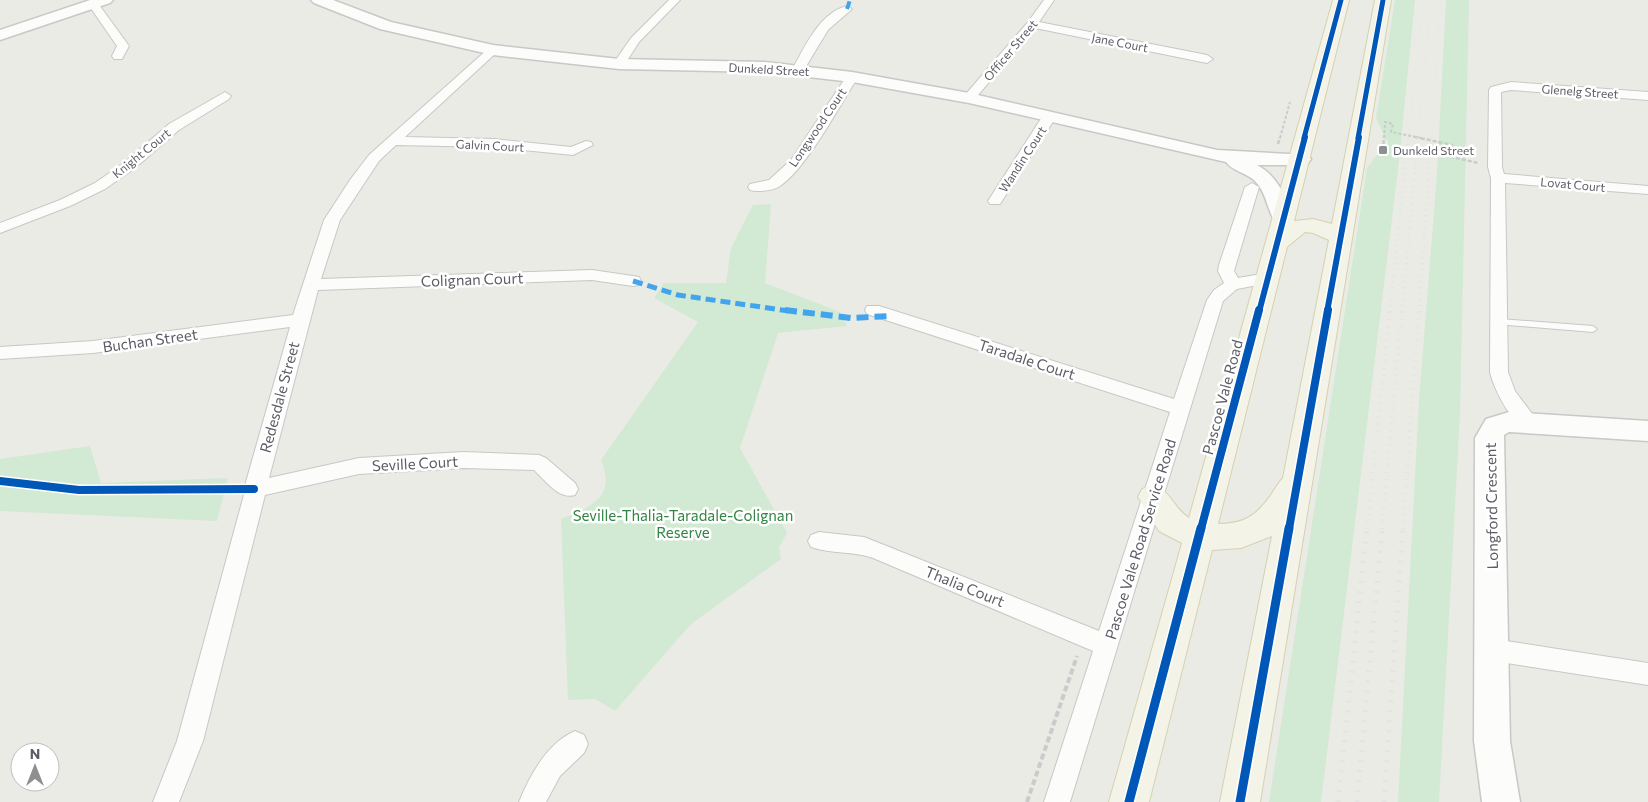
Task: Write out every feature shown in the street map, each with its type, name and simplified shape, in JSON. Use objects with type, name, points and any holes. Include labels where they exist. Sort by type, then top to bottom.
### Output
[{"type":"main road","name":"Pascoe Vale Road","points":[[1130,802],[1267,278],[1301,158],[1341,0]]},
{"type":"main road","points":[[1240,802],[1383,0]]},
{"type":"main road","points":[[1276,247],[1286,232],[1305,224],[1319,226],[1341,238]]},
{"type":"main road","points":[[1153,497],[1170,523],[1183,531],[1200,536],[1247,534],[1262,527],[1278,510],[1298,477]]},
{"type":"street","name":"Dunkeld Street","points":[[319,0],[386,26],[493,50],[619,64],[798,70],[852,77],[969,98],[1218,156],[1244,165],[1264,177],[1273,191],[1283,219]]},
{"type":"street","points":[[619,64],[635,40],[675,0]]},
{"type":"street","name":"Officer Street","points":[[969,98],[1032,24],[1049,0]]},
{"type":"street","points":[[0,34],[99,2],[123,46],[118,56]]},
{"type":"street","points":[[798,70],[824,26],[834,15],[847,9]]},
{"type":"street","name":"Jane Court","points":[[1032,24],[1207,59]]},
{"type":"street","name":"Redesdale Street","points":[[166,802],[190,742],[254,489],[310,285],[332,220],[355,183],[374,158],[493,50]]},
{"type":"street","name":"Longwood Court","points":[[755,187],[774,184],[796,163],[852,77]]},
{"type":"street","name":"Glenelg Street","points":[[1498,178],[1495,167],[1495,90],[1511,86],[1648,96]]},
{"type":"street","name":"Knight Court","points":[[0,228],[65,203],[100,186],[130,165],[174,127],[225,96]]},
{"type":"street","name":"Wandin Court","points":[[995,201],[1049,117]]},
{"type":"street","name":"Galvin Court","points":[[392,141],[494,144],[573,151],[586,145]]},
{"type":"street","name":"Dunkeld Street","points":[[1218,156],[1271,160],[1301,158]]},
{"type":"street","points":[[1498,178],[1500,382],[1529,423]]},
{"type":"street","name":"Lovat Court","points":[[1498,178],[1648,190]]},
{"type":"street","points":[[1252,187],[1226,272],[1233,284],[1267,278]]},
{"type":"street","name":"Colignan Court","points":[[310,285],[592,275],[633,280]]},
{"type":"street","name":"Pascoe Vale Road Service Road","points":[[1057,802],[1215,300],[1220,292],[1233,284]]},
{"type":"street","name":"Taradale Court","points":[[873,310],[1181,408]]},
{"type":"street","name":"Buchan Street","points":[[0,353],[93,347],[300,320]]},
{"type":"street","name":"Longford Crescent","points":[[1501,802],[1492,740],[1491,431],[1501,422],[1648,431]]},
{"type":"street","name":"Seville Court","points":[[254,489],[359,466],[463,460],[539,463],[568,489]]},
{"type":"street","name":"Thalia Court","points":[[819,541],[864,546],[881,552],[1106,645]]},
{"type":"street","points":[[1493,650],[1648,674]]},
{"type":"street","points":[[532,802],[552,767],[575,744]]},
{"type":"lane","points":[[1498,322],[1593,329]]},
{"type":"path","points":[[1383,150],[1385,122],[1393,124],[1391,132],[1452,145],[1452,157],[1484,164]]},
{"type":"green space","points":[[1395,0],[1415,0],[1399,161],[1321,802],[1269,802],[1367,168],[1381,150],[1388,152],[1388,140],[1386,140],[1376,118]]},
{"type":"green space","points":[[1446,0],[1469,0],[1460,414],[1439,802],[1398,802],[1419,400],[1437,174]]},
{"type":"green space","name":"Seville-Thalia-Taradale-Colignan Reserve","points":[[771,204],[765,283],[840,312],[847,326],[778,333],[740,448],[787,533],[779,547],[781,559],[691,624],[615,711],[595,699],[568,700],[561,519],[591,505],[603,492],[606,483],[601,460],[698,322],[654,298],[664,283],[726,283],[731,248],[753,205]]},
{"type":"green space","points":[[90,446],[101,483],[228,478],[217,521],[0,511],[0,459]]},
{"type":"railway","points":[[1408,138],[1423,0]]},
{"type":"railway","points":[[1418,138],[1431,0]]},
{"type":"railway","points":[[1431,138],[1441,0]]},
{"type":"railway","points":[[1390,312],[1408,137]]},
{"type":"railway","points":[[1402,312],[1418,137]]},
{"type":"railway","points":[[1419,312],[1431,137]]},
{"type":"railway","points":[[1367,529],[1390,310]]},
{"type":"railway","points":[[1382,529],[1402,310]]},
{"type":"railway","points":[[1403,529],[1419,310]]},
{"type":"railway","points":[[1338,802],[1367,528]]},
{"type":"railway","points":[[1357,802],[1382,528]]},
{"type":"railway","points":[[1384,802],[1403,528]]},
{"type":"marked path","points":[[847,9],[851,2],[850,0]]},
{"type":"marked path","points":[[633,281],[678,295],[723,303],[851,318],[891,316]]},
{"type":"cycle path","points":[[1129,802],[1341,0]]},
{"type":"cycle path","points":[[1240,802],[1383,0]]},
{"type":"cycle path","points":[[0,481],[79,490],[254,489]]},
{"type":"place","name":"Dunkeld Street","points":[[1383,150]]}]
